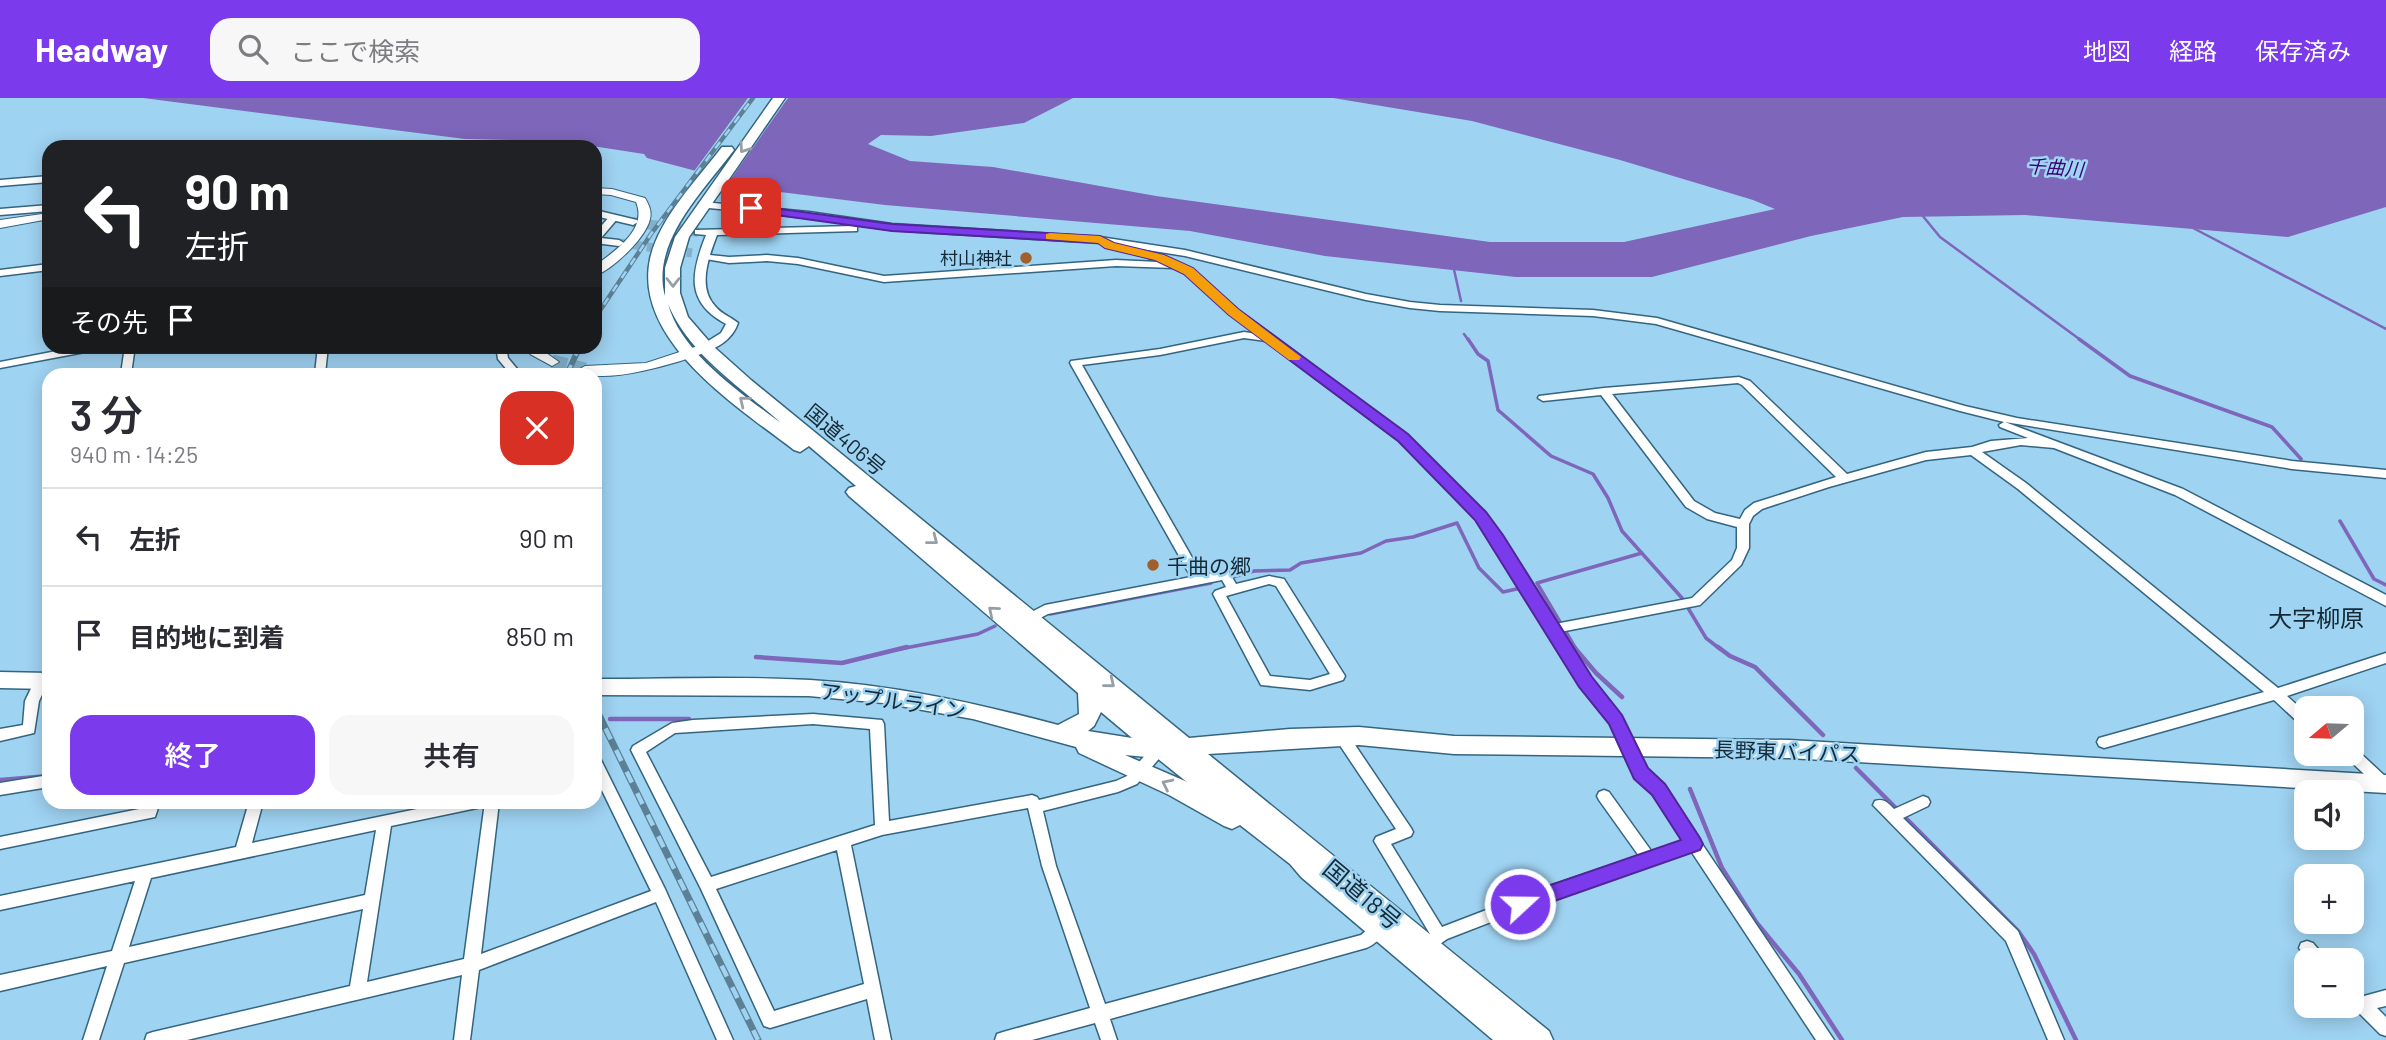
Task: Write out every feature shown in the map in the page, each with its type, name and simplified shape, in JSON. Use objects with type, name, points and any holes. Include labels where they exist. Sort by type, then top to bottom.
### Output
[{"type":"highway","name":"国道406号","points":[[701,201],[764,98]]},
{"type":"highway","name":"国道406号","points":[[779,98],[701,201],[668,234],[657,260],[654,278],[659,309],[697,351],[1031,617],[1187,746]]},
{"type":"highway","name":"国道406号","points":[[697,351],[697,364],[835,474],[1159,748]]},
{"type":"highway","points":[[0,680],[42,680]]},
{"type":"highway","name":"アップルライン","points":[[602,687],[809,688],[883,695],[956,708],[1118,745],[1159,748],[1187,746]]},
{"type":"highway","points":[[1065,735],[1084,724],[1089,716],[1091,707],[1088,690]]},
{"type":"highway","points":[[1065,735],[1220,811],[1309,870]]},
{"type":"highway","name":"長野東バイパス","points":[[1187,746],[1290,737],[1342,737],[1454,745],[1789,749],[2385,784]]},
{"type":"highway","name":"国道18号","points":[[1187,746],[1541,1040]]},
{"type":"highway","name":"国道18号","points":[[1159,748],[1298,858],[1379,929],[1427,946],[1513,1040]]},
{"type":"main road","points":[[602,192],[633,196],[641,200],[648,216],[621,252],[602,267]]},
{"type":"main road","points":[[0,223],[42,217]]},
{"type":"main road","points":[[602,370],[641,369],[697,351]]},
{"type":"main road","points":[[540,354],[552,362]]},
{"type":"street","points":[[0,183],[42,180]]},
{"type":"street","points":[[701,201],[892,228],[1100,240],[1185,253],[1366,297],[1410,305],[1593,313],[1657,321],[1964,410],[2058,444],[2179,492],[2386,601]]},
{"type":"street","points":[[0,212],[42,209]]},
{"type":"street","points":[[602,215],[633,222]]},
{"type":"street","points":[[602,230],[612,218]]},
{"type":"street","points":[[697,351],[723,338],[732,328],[732,323],[720,318],[702,297],[699,288],[698,255],[706,233],[892,228]]},
{"type":"street","points":[[602,240],[619,243]]},
{"type":"street","points":[[1100,240],[1160,257],[1189,271],[1234,312],[1403,438],[1480,516],[1586,682],[1616,720],[1641,774],[1658,790],[1825,1040]]},
{"type":"street","points":[[698,255],[729,260],[766,258],[798,261],[884,279],[952,277],[1116,263],[1175,265]]},
{"type":"street","points":[[0,273],[42,268]]},
{"type":"street","points":[[1199,580],[1075,363],[1160,352],[1244,335],[1268,338]]},
{"type":"street","points":[[0,365],[58,354]]},
{"type":"street","points":[[1543,398],[1739,380],[1746,383],[1844,478]]},
{"type":"street","points":[[1604,391],[1690,504],[1711,516],[1743,524]]},
{"type":"street","points":[[1964,410],[2161,446],[2292,465],[2386,474]]},
{"type":"street","points":[[1553,629],[1696,602],[1737,562],[1743,548],[1743,524],[1749,513],[1759,506],[1844,478],[1926,456],[1973,451],[2021,441],[2058,444]]},
{"type":"street","points":[[1973,451],[2022,486],[2294,710]]},
{"type":"street","points":[[1014,628],[1045,610],[1225,575],[1233,589]]},
{"type":"street","points":[[1269,580],[1280,582],[1338,676],[1310,685],[1266,681],[1219,594],[1233,589],[1269,580]]},
{"type":"street","points":[[2104,743],[2276,694],[2386,658]]},
{"type":"street","points":[[0,735],[29,729],[32,701],[42,687]]},
{"type":"street","points":[[873,989],[770,1020],[707,885],[638,751],[672,727],[813,719],[877,724],[882,829]]},
{"type":"street","points":[[1342,737],[1406,832],[1381,841],[1427,946],[1546,894],[1694,844]]},
{"type":"street","points":[[1035,807],[1132,780],[1159,748]]},
{"type":"street","points":[[2364,765],[2385,784]]},
{"type":"street","points":[[602,776],[660,894],[725,1040]]},
{"type":"street","points":[[0,789],[42,782]]},
{"type":"street","points":[[1604,796],[1650,860]]},
{"type":"street","points":[[707,885],[882,829],[1032,801],[1049,866],[1109,1040]]},
{"type":"street","points":[[1900,813],[1923,802]]},
{"type":"street","points":[[1880,805],[1900,813],[2012,936],[2056,1040]]},
{"type":"street","points":[[0,843],[149,813],[150,809]]},
{"type":"street","points":[[242,852],[254,809]]},
{"type":"street","points":[[0,903],[443,809]]},
{"type":"street","points":[[462,1040],[491,809]]},
{"type":"street","points":[[357,992],[385,821]]},
{"type":"street","points":[[843,841],[883,1040]]},
{"type":"street","points":[[91,1040],[145,873]]},
{"type":"street","points":[[153,1040],[472,965],[660,894]]},
{"type":"street","points":[[0,984],[372,900]]},
{"type":"street","points":[[1003,1040],[1366,941],[1379,929]]},
{"type":"street","points":[[2364,999],[2386,998]]},
{"type":"street","points":[[2364,1007],[2386,1028]]},
{"type":"water","name":"千曲川","points":[[143,98],[1073,98],[1024,123],[931,136],[881,135],[868,144],[910,161],[993,167],[1156,196],[1490,242],[1624,242],[1775,209],[1620,160],[1472,121],[1333,98],[2386,98],[2386,207],[2288,237],[2025,215],[1903,217],[1811,236],[1652,277],[1516,277],[1325,256],[1190,231],[885,205],[772,191],[647,158],[644,154],[602,148],[602,140],[465,139]]},
{"type":"pier","points":[[748,98],[788,98],[728,183],[692,174]]},
{"type":"waterway","points":[[1922,215],[1940,237],[2082,341]]},
{"type":"waterway","points":[[2193,228],[2386,329]]},
{"type":"waterway","points":[[1453,265],[1461,301]]},
{"type":"waterway","points":[[1464,334],[1469,341]]},
{"type":"waterway","points":[[1468,339],[1478,354],[1488,361],[1498,410],[1551,456],[1593,474],[1608,498],[1622,531],[1642,553]]},
{"type":"waterway","points":[[2079,339],[2130,376],[2272,427],[2301,459]]},
{"type":"waterway","points":[[2340,521],[2374,579],[2386,585]]},
{"type":"waterway","points":[[1233,577],[1254,571],[1290,570],[1301,563],[1361,553],[1386,541],[1413,537],[1457,523],[1479,568],[1503,592],[1521,588]]},
{"type":"waterway","points":[[1576,649],[1537,583],[1642,553]]},
{"type":"waterway","points":[[1642,553],[1682,598],[1706,638],[1720,649]]},
{"type":"waterway","points":[[1050,614],[1211,583]]},
{"type":"waterway","points":[[900,649],[978,634],[995,626]]},
{"type":"waterway","points":[[756,657],[842,663],[907,647]]},
{"type":"waterway","points":[[1574,647],[1596,673],[1622,697]]},
{"type":"waterway","points":[[1718,647],[1730,656],[1755,667],[1823,735]]},
{"type":"waterway","points":[[610,719],[689,719]]},
{"type":"waterway","points":[[1856,768],[2018,931],[2034,954],[2076,1040]]},
{"type":"waterway","points":[[0,780],[42,777]]},
{"type":"waterway","points":[[1690,789],[1722,868],[1756,922],[1799,974],[1842,1040]]},
{"type":"tunnel","points":[[633,222],[698,232]]},
{"type":"tunnel","points":[[620,243],[692,253]]},
{"type":"tunnel","points":[[552,362],[577,368]]},
{"type":"railway","points":[[602,308],[651,234],[753,98]]},
{"type":"railway","points":[[570,368],[576,354]]},
{"type":"railway","points":[[602,721],[758,1040]]},
{"type":"slow traffic","points":[[1050,236],[1100,240],[1160,257],[1189,271],[1234,312],[1294,357]]},
{"type":"place","name":"村山神社","points":[[1026,258]]},
{"type":"place","name":"千曲の郷","points":[[1153,565]]},
{"type":"district","name":"大字柳原","points":[[2316,617]]},
{"type":"route","points":[[751,208],[892,228],[1100,240],[1160,257],[1189,271],[1234,312],[1403,438],[1447,480],[1497,539],[1586,682],[1616,720],[1641,774],[1658,790],[1694,844],[1520,904]]}]
